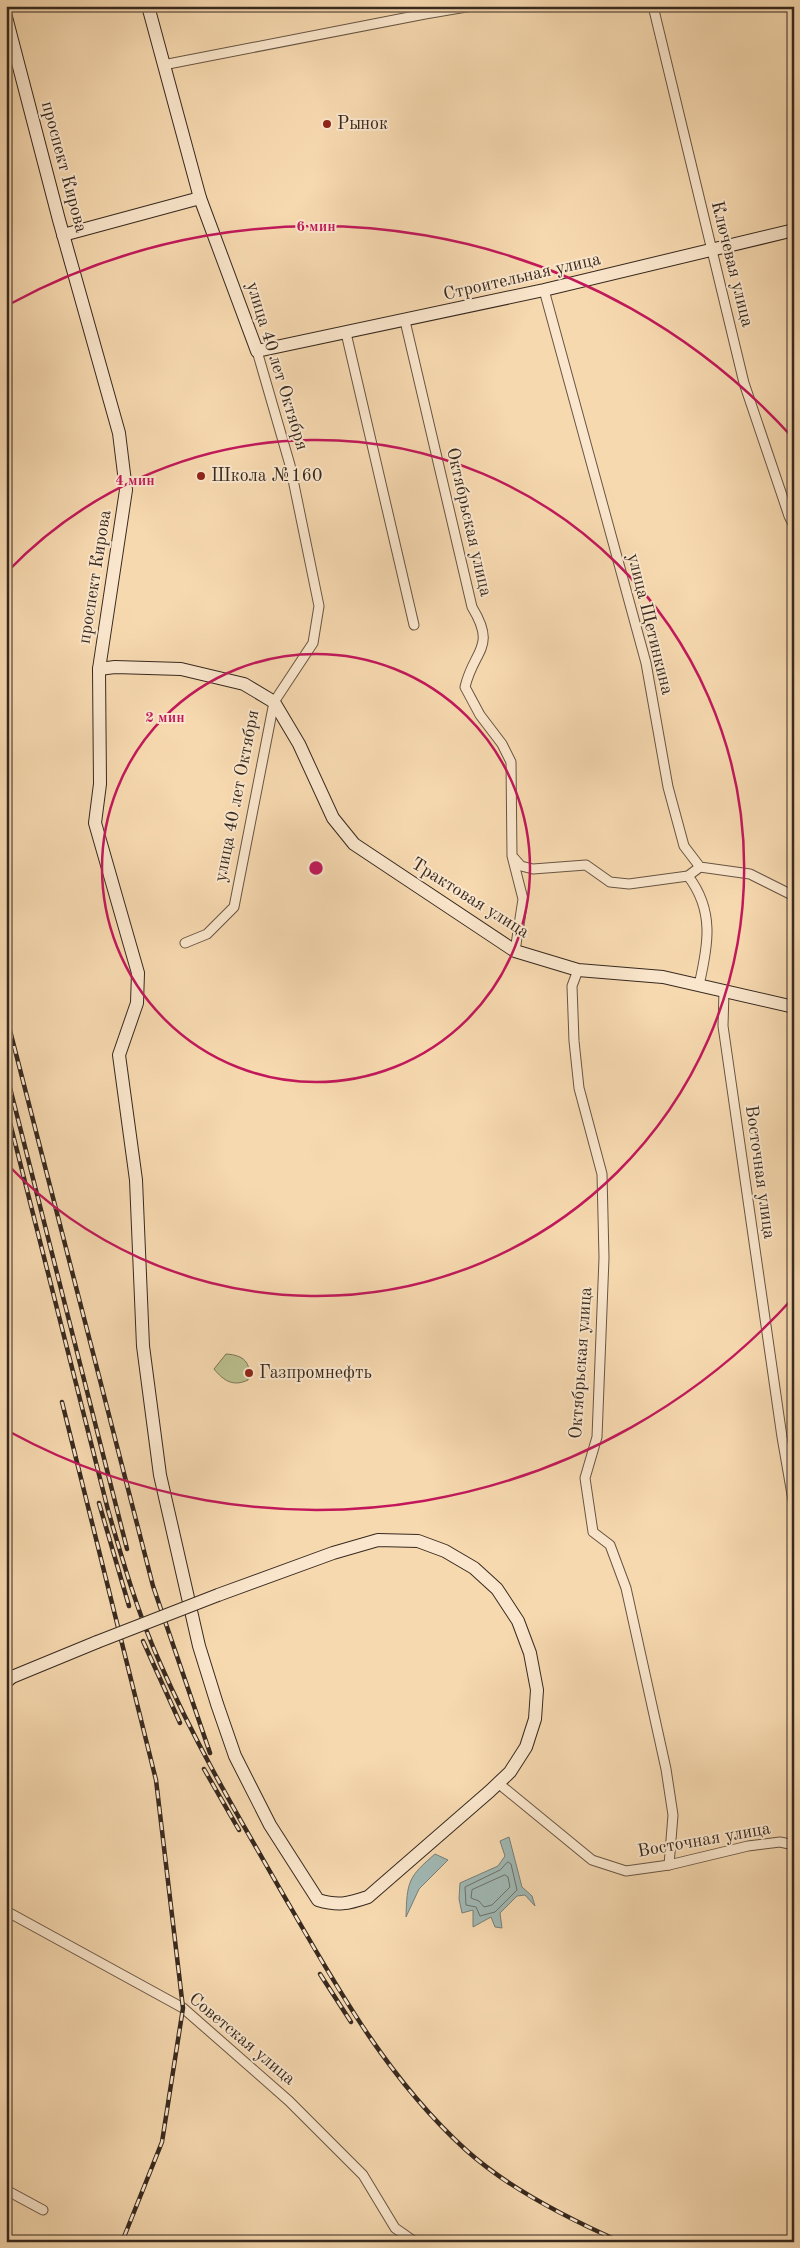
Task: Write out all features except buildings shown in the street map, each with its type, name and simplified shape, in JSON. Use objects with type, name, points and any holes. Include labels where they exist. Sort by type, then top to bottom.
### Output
[{"type":"street","name":"улица 40 лет Октября","points":[[148,6],[200,198],[257,351],[290,466],[319,606],[313,643],[274,702],[234,907],[207,934],[185,943]]},
{"type":"street","points":[[163,65],[472,6]]},
{"type":"street","name":"Ключевая улица","points":[[653,6],[744,383],[794,526]]},
{"type":"street","name":"проспект Кирова","points":[[6,17],[63,235],[119,434],[126,490],[99,669],[100,784],[95,823],[138,973],[137,1003],[120,1055],[136,1180],[143,1346],[162,1485],[199,1646],[216,1704],[236,1756],[270,1826],[306,1885],[318,1900],[335,1905],[351,1903],[368,1897],[510,1772],[526,1747],[535,1720],[537,1690],[530,1653],[518,1621],[497,1589],[474,1568],[445,1551],[418,1541],[378,1540],[333,1553],[218,1595],[97,1642],[12,1677],[6,1682]]},
{"type":"street","points":[[63,235],[200,198]]},
{"type":"street","name":"Строительная улица","points":[[257,351],[544,290],[794,230]]},
{"type":"street","name":"улица Щетинкина","points":[[544,290],[646,663],[670,796],[684,846],[700,867]]},
{"type":"street","name":"Октябрьская улица","points":[[405,321],[472,607],[481,622],[485,638],[479,656],[468,674],[465,687],[480,716],[502,744],[511,762],[512,856],[523,899],[515,950]]},
{"type":"street","points":[[346,333],[414,625]]},
{"type":"street","points":[[99,669],[115,667],[181,669],[244,684],[274,702]]},
{"type":"street","name":"Трактовая улица","points":[[274,702],[299,744],[333,818],[354,844],[515,950],[578,970],[663,977],[794,1007]]},
{"type":"street","points":[[512,856],[521,866],[533,869],[586,865],[610,882],[629,884],[688,876],[700,867],[750,874],[794,896]]},
{"type":"street","points":[[688,876],[697,888],[704,907],[707,927],[707,948],[699,985]]},
{"type":"street","name":"Октябрьская улица","points":[[578,970],[572,986],[574,1041],[579,1088],[602,1174],[604,1258],[597,1437],[585,1478],[593,1532],[610,1545],[626,1588],[666,1769],[673,1815],[669,1865]]},
{"type":"street","name":"Восточная улица","points":[[724,991],[722,1026],[782,1438],[794,1506]]},
{"type":"street","name":"Восточная улица","points":[[498,1783],[592,1860],[626,1871],[669,1865],[748,1846],[780,1842],[794,1845]]},
{"type":"street","name":"Советская улица","points":[[6,1911],[183,2008],[289,2100],[363,2175],[395,2228],[414,2242]]},
{"type":"street","points":[[6,2190],[43,2210]]},
{"type":"green space","points":[[226,1354],[238,1356],[245,1361],[249,1369],[248,1380],[238,1383],[229,1382],[214,1369]]},
{"type":"water","points":[[509,1837],[522,1887],[532,1896],[535,1906],[525,1895],[517,1896],[500,1913],[502,1928],[495,1927],[491,1917],[473,1927],[473,1910],[462,1913],[459,1899],[460,1883],[498,1866],[505,1856],[500,1841]]},
{"type":"water","points":[[435,1854],[448,1860],[419,1889],[406,1917],[408,1888],[411,1881],[419,1869]]},
{"type":"railway","points":[[6,1015],[153,1586],[210,1753]]},
{"type":"railway","points":[[6,1072],[127,1549]]},
{"type":"railway","points":[[6,1107],[108,1510],[125,1568],[145,1626],[174,1695],[222,1787],[349,2005],[369,2036],[414,2096],[466,2150],[501,2178],[560,2213],[621,2242]]},
{"type":"railway","points":[[62,1402],[156,1780],[183,2008],[162,2142],[122,2242]]},
{"type":"railway","points":[[99,1503],[129,1606]]},
{"type":"railway","points":[[143,1641],[180,1723]]},
{"type":"railway","points":[[204,1769],[239,1830]]},
{"type":"railway","points":[[320,1974],[351,2022]]},
{"type":"place","name":"Рынок","points":[[327,124]]},
{"type":"place","name":"Школа №160","points":[[201,476]]},
{"type":"place","name":"Газпромнефть","points":[[249,1373]]}]
